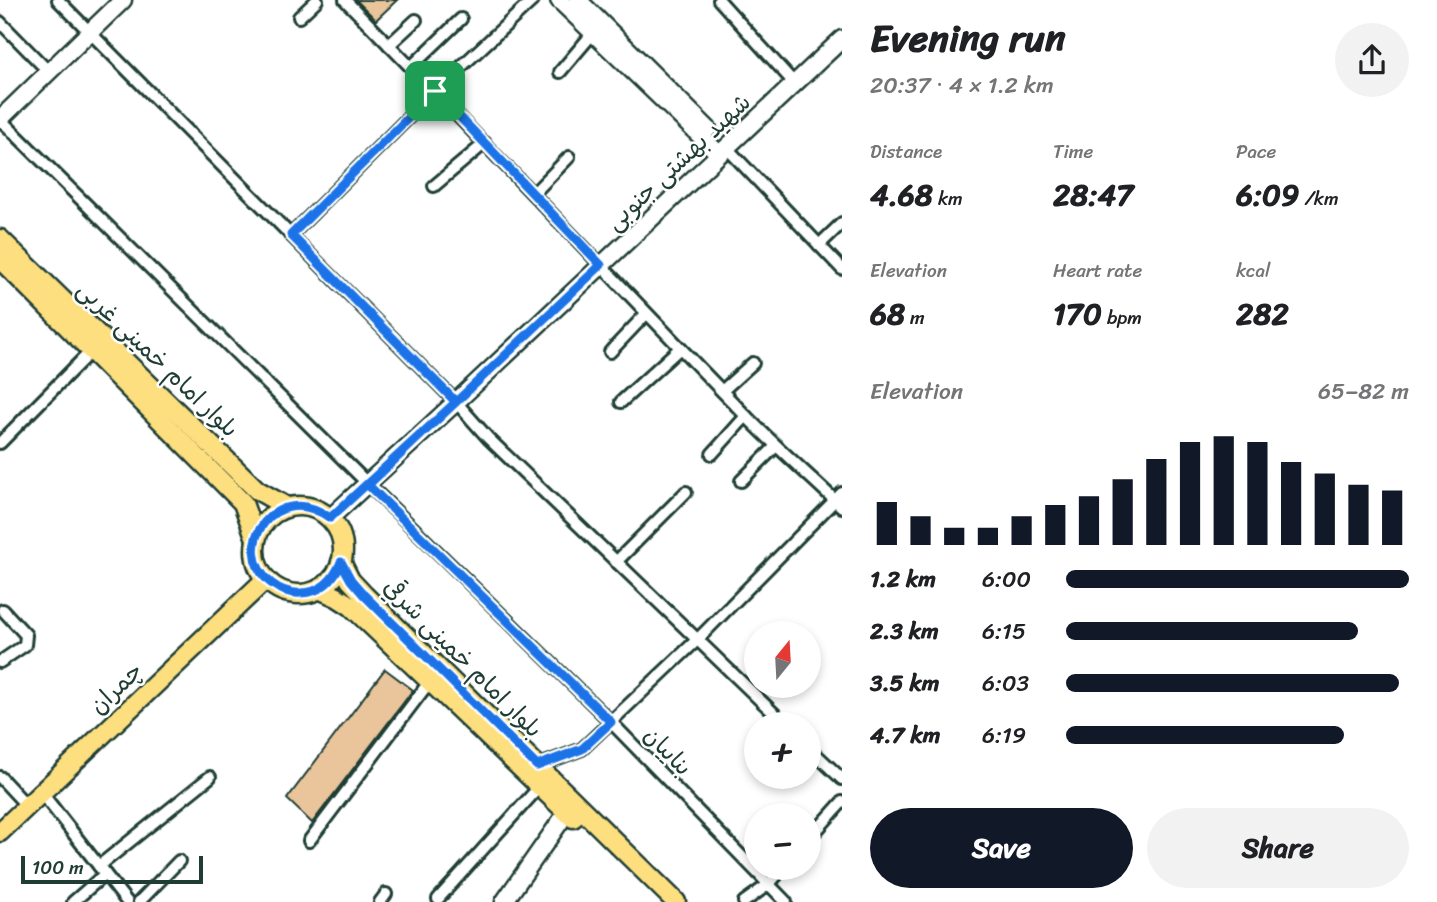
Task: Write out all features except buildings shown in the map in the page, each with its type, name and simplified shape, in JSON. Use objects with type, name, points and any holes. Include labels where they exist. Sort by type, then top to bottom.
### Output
[{"type":"main road","points":[[0,119],[123,0]]},
{"type":"main road","points":[[559,0],[722,151]]},
{"type":"main road","points":[[578,0],[722,151]]},
{"type":"main road","name":"شهید بهشتی جنوبی","points":[[330,518],[842,39]]},
{"type":"main road","name":"بلوار امام خمینی غربی","points":[[0,239],[257,491],[287,507]]},
{"type":"main road","name":"بلوار امام خمینی غربی","points":[[4,269],[92,350],[243,503],[256,539]]},
{"type":"main road","points":[[298,505],[321,511],[330,518],[342,539],[343,551],[341,562],[329,582],[319,589],[305,593],[290,593],[277,588],[266,579],[258,567],[255,553],[256,539],[267,519],[287,507],[298,505]]},
{"type":"main road","name":"بلوار امام خمینی شرقي","points":[[341,562],[364,595],[676,902]]},
{"type":"main road","name":"چمران","points":[[0,832],[266,579]]},
{"type":"main road","name":"بلوار امام خمینی شرقي","points":[[319,589],[351,606],[659,902]]},
{"type":"main road","points":[[504,902],[567,811]]},
{"type":"street","points":[[58,0],[456,402],[488,438],[772,712]]},
{"type":"street","points":[[299,18],[317,0]]},
{"type":"street","points":[[345,0],[746,416],[776,446],[840,500],[582,749],[537,766]]},
{"type":"street","points":[[291,235],[435,91],[533,0]]},
{"type":"street","points":[[719,0],[794,84]]},
{"type":"street","points":[[411,67],[461,19]]},
{"type":"street","points":[[389,45],[416,20]]},
{"type":"street","points":[[0,22],[49,72]]},
{"type":"street","points":[[561,72],[593,33]]},
{"type":"street","name":"بناییان","points":[[0,119],[611,722],[786,902]]},
{"type":"street","points":[[435,186],[485,143]]},
{"type":"street","points":[[722,151],[842,269]]},
{"type":"street","points":[[533,194],[569,157]]},
{"type":"street","points":[[819,245],[842,223]]},
{"type":"street","points":[[610,352],[646,314]]},
{"type":"street","points":[[621,402],[680,348]]},
{"type":"street","points":[[0,443],[92,350]]},
{"type":"street","points":[[722,391],[753,363]]},
{"type":"street","points":[[712,454],[746,416]]},
{"type":"street","points":[[741,481],[776,446]]},
{"type":"street","points":[[616,562],[686,492]]},
{"type":"street","points":[[0,662],[25,645],[26,639],[26,635],[3,610]]},
{"type":"street","points":[[309,841],[430,681]]},
{"type":"street","points":[[821,759],[842,779]]},
{"type":"street","points":[[0,777],[27,806]]},
{"type":"street","points":[[73,902],[102,870],[210,777]]},
{"type":"street","points":[[438,899],[540,786]]},
{"type":"street","points":[[41,792],[127,902]]},
{"type":"street","points":[[821,825],[842,802]]},
{"type":"street","points":[[139,902],[179,861]]},
{"type":"street","points":[[744,902],[772,880]]},
{"type":"route","points":[[435,91],[291,235],[456,402],[330,518],[321,511],[298,505],[276,512],[260,528],[255,553],[258,567],[266,579],[277,588],[290,593],[319,589],[329,582],[341,562],[364,595],[537,766],[582,749],[611,722],[368,485],[456,402],[601,265],[435,91]]}]
